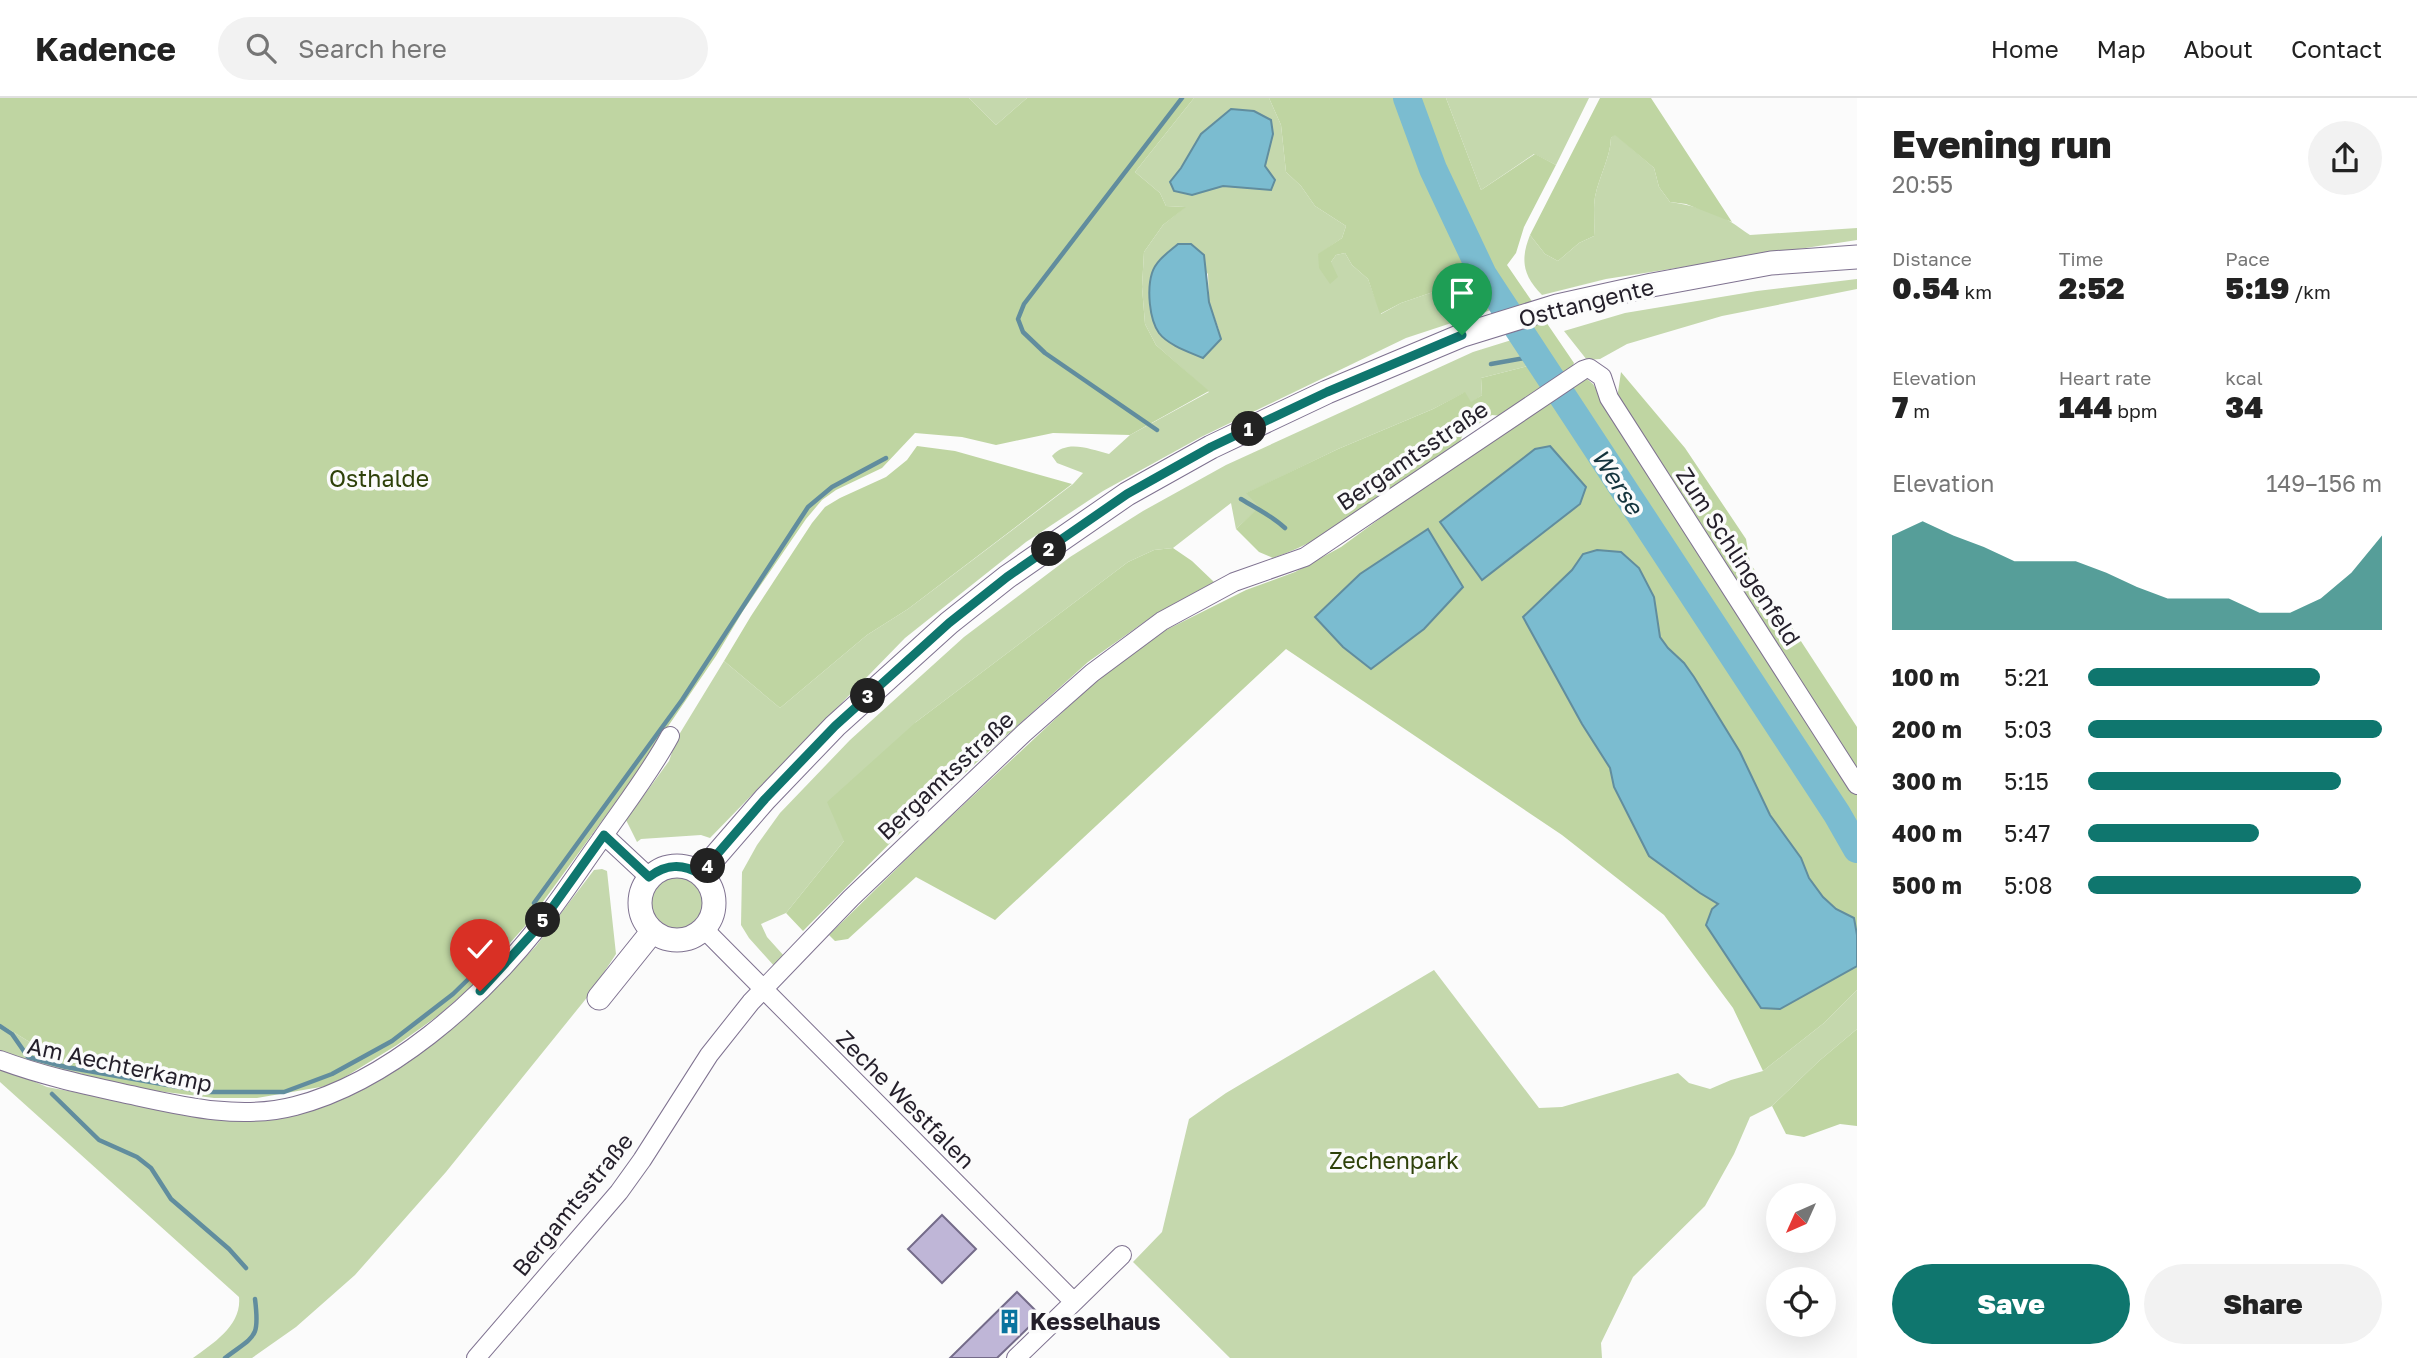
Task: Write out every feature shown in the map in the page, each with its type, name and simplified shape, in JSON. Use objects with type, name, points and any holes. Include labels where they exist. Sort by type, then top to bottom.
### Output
[{"type":"street","name":"Osttangente","points":[[700,874],[765,799],[835,726],[949,623],[1007,577],[1127,494],[1211,447],[1327,392],[1462,335],[1557,306],[1771,263],[1857,257]]},
{"type":"street","name":"Zum Schlingenfeld","points":[[1575,375],[1589,368],[1602,377],[1609,398],[1857,786]]},
{"type":"street","name":"Bergamtsstraße","points":[[476,1358],[619,1192],[709,1055],[763,989],[923,828],[1093,673],[1162,621],[1234,582],[1305,556],[1575,375]]},
{"type":"street","name":"Am Aechterkamp","points":[[0,1060],[30,1071],[196,1108],[237,1111],[293,1107],[334,1093],[406,1052],[480,991],[539,926],[654,766],[670,736]]},
{"type":"street","points":[[604,835],[649,877]]},
{"type":"street","points":[[669,866],[680,866],[700,874],[709,883],[714,907],[711,919],[704,929],[684,940],[662,938],[652,932],[644,922],[639,899],[642,887],[649,877],[669,866]]},
{"type":"street","name":"Zeche Westfalen","points":[[704,929],[1074,1302]]},
{"type":"street","points":[[599,998],[652,932]]},
{"type":"street","points":[[1016,1358],[1122,1255]]},
{"type":"green space","name":"Osthalde","points":[[0,98],[969,98],[996,125],[1027,98],[1194,98],[1135,172],[1160,193],[1166,206],[1186,207],[1163,225],[1144,252],[1142,287],[1145,324],[1156,345],[1209,391],[1130,435],[1053,433],[996,445],[962,437],[915,433],[882,468],[836,490],[822,500],[743,611],[716,656],[626,788],[526,925],[472,986],[439,1015],[397,1045],[332,1085],[257,1098],[214,1098],[141,1089],[89,1078],[0,1024]]},
{"type":"green space","points":[[969,98],[1027,98],[996,125]]},
{"type":"green space","points":[[1194,98],[1269,98],[1281,125],[1286,172],[1301,186],[1315,206],[1346,226],[1342,238],[1318,255],[1331,262],[1336,255],[1345,253],[1352,265],[1368,279],[1381,314],[1401,303],[1474,278],[1497,308],[1406,338],[1201,437],[1103,491],[1026,542],[905,638],[710,838],[701,835],[641,839],[637,842],[626,820],[669,761],[677,738],[724,661],[780,708],[867,635],[908,609],[1073,484],[1083,473],[1057,463],[1052,456],[1058,451],[1079,447],[1109,454],[1130,435],[1209,392],[1156,345],[1145,324],[1142,287],[1144,252],[1163,225],[1185,207],[1166,206],[1160,193],[1135,172]],"holes":[[[1201,134],[1273,134],[1265,166],[1275,180],[1271,190],[1223,186],[1192,195],[1171,182]],[[1178,244],[1208,274],[1209,302],[1219,330],[1152,273],[1160,259]]]},
{"type":"green space","points":[[1269,98],[1446,98],[1481,190],[1535,154],[1556,165],[1524,227],[1516,253],[1507,265],[1574,363],[1571,369],[1502,416],[1492,415],[1463,434],[1459,444],[1345,523],[1273,558],[1259,552],[1236,529],[1259,507],[1246,493],[1465,392],[1471,402],[1482,395],[1481,378],[1540,363],[1483,275],[1401,303],[1380,314],[1368,279],[1352,265],[1345,253],[1336,255],[1331,262],[1338,277],[1330,284],[1319,268],[1318,254],[1342,238],[1346,226],[1315,206],[1301,186],[1286,172],[1281,125]]},
{"type":"green space","points":[[1446,98],[1589,98],[1556,165],[1534,154],[1481,190]]},
{"type":"green space","points":[[1600,98],[1651,98],[1732,222],[1686,204],[1670,202],[1659,187],[1654,168],[1615,135],[1611,138],[1595,197],[1594,236],[1579,243],[1558,261],[1545,254],[1530,235]]},
{"type":"green space","points":[[1615,134],[1654,168],[1659,187],[1670,202],[1717,215],[1750,235],[1857,228],[1857,240],[1606,279],[1542,295],[1531,281],[1525,267],[1525,252],[1530,235],[1545,254],[1558,261],[1579,243],[1594,236],[1595,197],[1611,138]]},
{"type":"green space","points":[[1857,279],[1857,289],[1722,316],[1627,344],[1600,359],[1587,360],[1564,331],[1625,313],[1757,291]]},
{"type":"green space","points":[[1518,338],[1536,364],[1481,378],[1482,395],[1471,403],[1464,393],[1247,493],[1260,507],[1236,529],[1231,503],[1173,548],[1154,550],[1128,562],[916,722],[844,841],[786,913],[761,924],[767,937],[785,957],[776,968],[749,938],[741,925],[742,872],[757,845],[780,813],[850,740],[964,637],[1070,557],[1143,511],[1226,465],[1473,352]]},
{"type":"green space","points":[[1621,372],[1685,448],[1746,539],[1750,563],[1857,727],[1857,774],[1617,399]]},
{"type":"green space","points":[[1587,379],[1593,384],[1857,794],[1857,935],[1854,918],[1836,909],[1809,878],[1801,858],[1770,815],[1740,752],[1694,677],[1660,637],[1654,597],[1583,555],[1572,570],[1523,617],[1582,724],[1610,768],[1614,787],[1649,856],[1719,904],[1742,977],[1762,1008],[1780,1009],[1857,966],[1857,990],[1824,1023],[1763,1071],[1733,1008],[1664,915],[1562,835],[1286,649],[995,920],[916,877],[848,939],[835,941],[829,935],[1097,680],[1166,630],[1246,590],[1295,572],[1341,547],[1472,451],[1580,380]]},
{"type":"green space","points":[[917,446],[955,451],[1072,484],[908,609],[867,635],[780,708],[724,661],[751,616],[825,507],[886,477],[907,460]]},
{"type":"green space","points":[[1173,548],[1192,561],[1214,582],[1157,613],[1088,662],[915,818],[803,931],[786,913],[844,841],[827,802],[916,722],[1128,562],[1154,550]]},
{"type":"green space","points":[[594,870],[607,871],[616,954],[589,995],[446,1172],[355,1275],[296,1327],[252,1358],[193,1358],[231,1325],[239,1307],[239,1297],[0,1082],[0,1067],[47,1087],[208,1117],[247,1120],[288,1116],[336,1100],[453,1026],[498,986],[536,946]]},
{"type":"green space","points":[[670,873],[682,873],[701,886],[706,903],[704,915],[693,928],[682,933],[670,933],[651,920],[646,909],[646,897],[659,878]]},
{"type":"green space","name":"Zechenpark","points":[[1434,970],[1539,1108],[1562,1107],[1678,1073],[1689,1083],[1710,1089],[1763,1071],[1824,1023],[1857,990],[1857,1029],[1772,1106],[1750,1117],[1734,1154],[1705,1206],[1633,1277],[1601,1343],[1602,1358],[1230,1358],[1133,1262],[1162,1232],[1189,1119],[1226,1093]]},
{"type":"green space","points":[[0,1024],[89,1078],[0,1053]]},
{"type":"green space","points":[[1857,1029],[1857,1126],[1840,1124],[1804,1137],[1786,1134],[1772,1106]]},
{"type":"water","points":[[1231,109],[1254,111],[1271,120],[1273,134],[1265,166],[1275,180],[1271,190],[1223,186],[1192,195],[1174,191],[1170,182],[1201,134]]},
{"type":"water","points":[[1178,244],[1191,244],[1204,255],[1209,302],[1221,339],[1203,358],[1179,348],[1163,337],[1151,312],[1149,295],[1152,273],[1160,260]]},
{"type":"water","points":[[1550,446],[1586,487],[1580,504],[1482,580],[1440,522],[1535,449]]},
{"type":"water","points":[[1428,529],[1463,587],[1424,629],[1371,669],[1343,647],[1315,617],[1360,574]]},
{"type":"water","points":[[1597,550],[1621,552],[1639,568],[1654,597],[1660,637],[1694,677],[1740,752],[1770,815],[1801,858],[1809,878],[1836,909],[1854,918],[1857,966],[1780,1009],[1761,1008],[1706,925],[1712,909],[1718,904],[1649,856],[1614,787],[1610,768],[1582,724],[1523,617],[1572,570],[1583,554]]},
{"type":"building","points":[[942,1215],[976,1249],[942,1283],[908,1249]]},
{"type":"building","name":"Kesselhaus","points":[[1017,1292],[1041,1316],[997,1358],[950,1358]]},
{"type":"waterway","points":[[1157,430],[1045,353],[1023,332],[1018,319],[1024,304],[1182,98]]},
{"type":"waterway","name":"Werse","points":[[1407,98],[1433,169],[1483,275],[1837,814],[1857,849]]},
{"type":"waterway","points":[[1491,364],[1536,356]]},
{"type":"waterway","points":[[534,903],[682,700],[808,507],[832,487],[886,458]]},
{"type":"waterway","points":[[1241,499],[1285,528]]},
{"type":"waterway","points":[[0,1026],[12,1034],[28,1057],[66,1067],[207,1092],[284,1092],[332,1074],[392,1041],[453,994],[488,960]]},
{"type":"waterway","points":[[52,1094],[99,1140],[137,1157],[151,1168],[171,1199],[229,1249],[246,1268]]},
{"type":"waterway","points":[[225,1358],[253,1335],[257,1322],[255,1299]]},
{"type":"place","name":"Kesselhaus","points":[[1010,1321]]},
{"type":"route","points":[[480,991],[539,926],[604,835],[649,877],[669,866],[680,866],[700,874],[765,799],[835,726],[949,623],[1007,577],[1127,494],[1211,447],[1327,392],[1462,335]]}]
